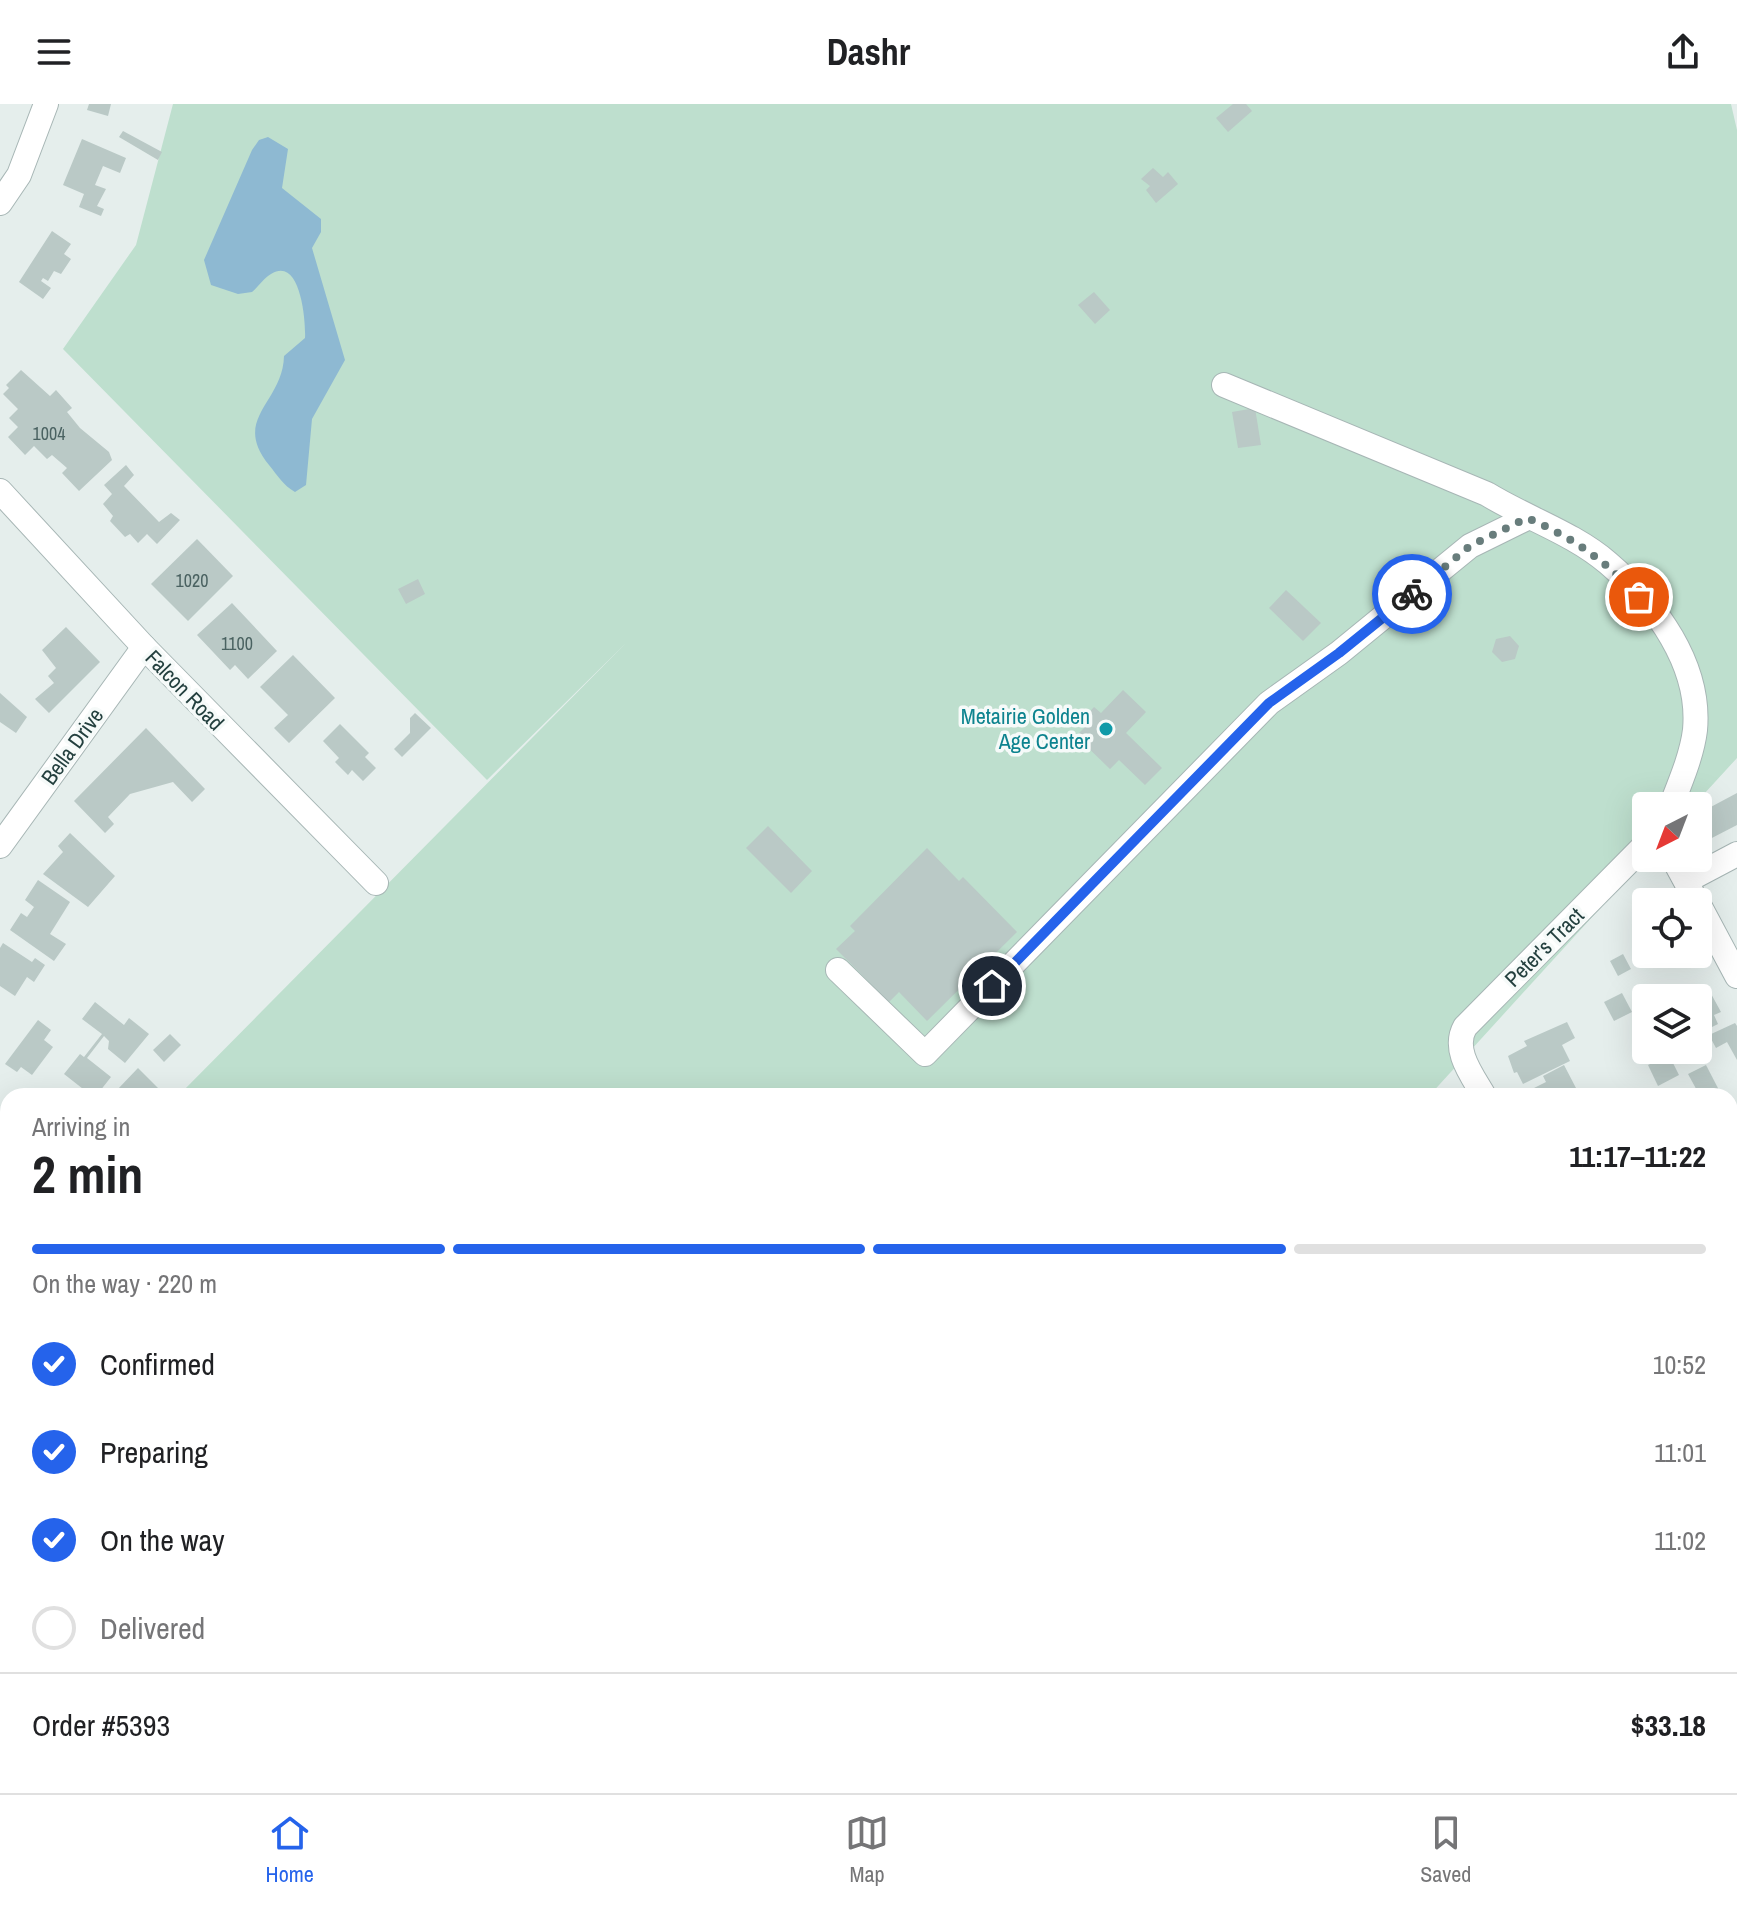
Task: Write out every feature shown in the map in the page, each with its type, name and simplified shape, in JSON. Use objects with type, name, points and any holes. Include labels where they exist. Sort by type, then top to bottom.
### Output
[{"type":"street","points":[[0,203],[19,175],[46,104]]},
{"type":"street","points":[[1224,385],[1487,494],[1527,518],[1554,528],[1608,563],[1655,613],[1685,660],[1694,698],[1695,732],[1676,792]]},
{"type":"street","name":"Falcon Road","points":[[0,491],[144,647],[376,883]]},
{"type":"street","points":[[838,970],[925,1054],[1269,703],[1339,653],[1470,546],[1527,518]]},
{"type":"street","name":"Bella Drive","points":[[0,846],[144,647]]},
{"type":"street","points":[[1701,888],[1737,854]]},
{"type":"street","name":"Peter's Tract","points":[[1480,1088],[1463,1058],[1460,1035],[1465,1027],[1632,858]]},
{"type":"street","points":[[1712,929],[1737,976]]},
{"type":"green space","points":[[173,104],[1731,104],[1737,130],[1737,758],[1706,792],[1632,792],[1633,872],[1436,1088],[186,1088],[626,643],[487,780],[63,349],[136,245]]},
{"type":"water","points":[[268,137],[288,149],[282,188],[321,219],[321,232],[312,248],[345,360],[312,419],[306,485],[295,492],[269,465],[255,435],[262,410],[282,372],[284,356],[305,338],[300,293],[289,274],[281,271],[268,276],[252,292],[238,294],[211,285],[204,260],[252,150],[259,140]]},
{"type":"building","points":[[89,104],[111,104],[108,116],[87,110]]},
{"type":"building","points":[[1233,104],[1246,104],[1252,111],[1228,132],[1216,118]]},
{"type":"building","points":[[123,131],[162,152],[158,160],[119,137]]},
{"type":"building","points":[[82,139],[126,158],[120,173],[103,166],[95,185],[106,189],[97,206],[104,209],[101,216],[79,207],[84,194],[63,185]]},
{"type":"building","points":[[1153,168],[1163,177],[1168,172],[1178,184],[1156,203],[1146,190],[1150,186],[1141,179]]},
{"type":"building","points":[[52,231],[71,244],[64,254],[71,259],[61,274],[54,271],[48,281],[43,278],[41,281],[51,288],[43,299],[19,282]]},
{"type":"building","points":[[1094,292],[1110,310],[1095,324],[1078,305]]},
{"type":"building","points":[[21,370],[50,396],[56,390],[72,408],[67,412],[80,428],[109,452],[112,460],[79,491],[62,473],[67,468],[52,455],[47,459],[34,446],[25,455],[8,437],[18,427],[9,418],[18,409],[3,394],[9,388],[6,385]]},
{"type":"building","points":[[1255,408],[1261,445],[1238,448],[1232,412]]},
{"type":"building","points":[[126,465],[134,475],[124,486],[159,522],[171,513],[180,520],[157,544],[147,534],[138,543],[130,534],[125,537],[110,521],[113,516],[103,504],[112,494],[104,485]]},
{"type":"building","points":[[197,539],[233,576],[188,621],[151,584]]},
{"type":"building","points":[[418,579],[425,594],[406,604],[398,589]]},
{"type":"building","points":[[1286,590],[1321,623],[1303,641],[1269,608]]},
{"type":"building","points":[[232,603],[277,651],[248,679],[235,665],[230,670],[197,635]]},
{"type":"building","points":[[66,627],[100,662],[49,713],[35,699],[54,683],[48,676],[56,668],[42,650]]},
{"type":"building","points":[[1510,636],[1519,646],[1515,659],[1502,662],[1492,652],[1496,639]]},
{"type":"building","points":[[293,655],[335,698],[289,743],[274,728],[288,715],[260,687]]},
{"type":"building","name":"Metairie Golden Age Center","points":[[1123,690],[1146,712],[1126,733],[1162,768],[1145,785],[1119,760],[1110,769],[1076,736],[1087,725],[1082,720],[1094,707],[1101,713]]},
{"type":"building","points":[[0,693],[27,717],[16,733],[0,722]]},
{"type":"building","points":[[415,713],[431,728],[402,757],[394,749],[410,733],[410,718]]},
{"type":"building","points":[[340,724],[369,753],[365,757],[376,768],[363,781],[352,770],[348,775],[335,762],[339,758],[323,741]]},
{"type":"building","points":[[146,728],[205,789],[192,802],[173,782],[130,794],[108,817],[114,824],[105,833],[74,801]]},
{"type":"building","points":[[1737,793],[1737,825],[1712,838],[1712,806]]},
{"type":"building","points":[[768,826],[812,871],[791,893],[746,848]]},
{"type":"building","points":[[70,833],[115,876],[88,907],[43,874],[63,852],[58,846]]},
{"type":"building","points":[[927,848],[959,881],[963,877],[1017,932],[927,1021],[899,992],[889,1002],[836,949],[855,931],[850,926]]},
{"type":"building","points":[[38,880],[70,902],[50,934],[66,944],[54,961],[10,930],[21,913],[27,917],[34,907],[25,900]]},
{"type":"building","points":[[3,943],[32,962],[35,958],[45,965],[34,982],[27,977],[15,996],[0,986],[0,948]]},
{"type":"building","points":[[1623,954],[1631,969],[1618,976],[1610,961]]},
{"type":"building","points":[[1622,993],[1632,1012],[1614,1021],[1604,1002]]},
{"type":"building","points":[[1712,996],[1721,1012],[1714,1015],[1718,1024],[1712,1027]]},
{"type":"building","points":[[95,1002],[124,1025],[129,1018],[149,1034],[125,1063],[108,1049],[109,1041],[104,1036],[87,1058],[111,1077],[102,1088],[82,1088],[64,1074],[80,1054],[84,1057],[102,1034],[82,1019]]},
{"type":"building","points":[[38,1020],[51,1030],[44,1040],[53,1047],[32,1075],[21,1067],[17,1072],[5,1064]]},
{"type":"building","points":[[1567,1022],[1575,1038],[1562,1045],[1570,1061],[1523,1084],[1517,1072],[1514,1073],[1508,1056],[1527,1046],[1524,1041]]},
{"type":"building","points":[[1735,1023],[1737,1060],[1727,1042],[1716,1048],[1712,1034]]},
{"type":"building","points":[[170,1034],[181,1045],[164,1062],[153,1050]]},
{"type":"building","points":[[1674,1064],[1679,1075],[1658,1086],[1648,1065]]},
{"type":"building","points":[[1564,1065],[1576,1088],[1534,1088],[1546,1082],[1543,1076]]},
{"type":"building","points":[[1706,1065],[1718,1088],[1696,1088],[1688,1074]]},
{"type":"building","points":[[138,1068],[158,1088],[119,1088]]},
{"type":"way so far","points":[[1412,594],[1470,546],[1527,518],[1554,528],[1608,563],[1639,597]]},
{"type":"place","name":"Metairie Golden Age Center","points":[[1106,729]]},
{"type":"route","points":[[992,986],[1269,703],[1339,653],[1412,594]]}]
